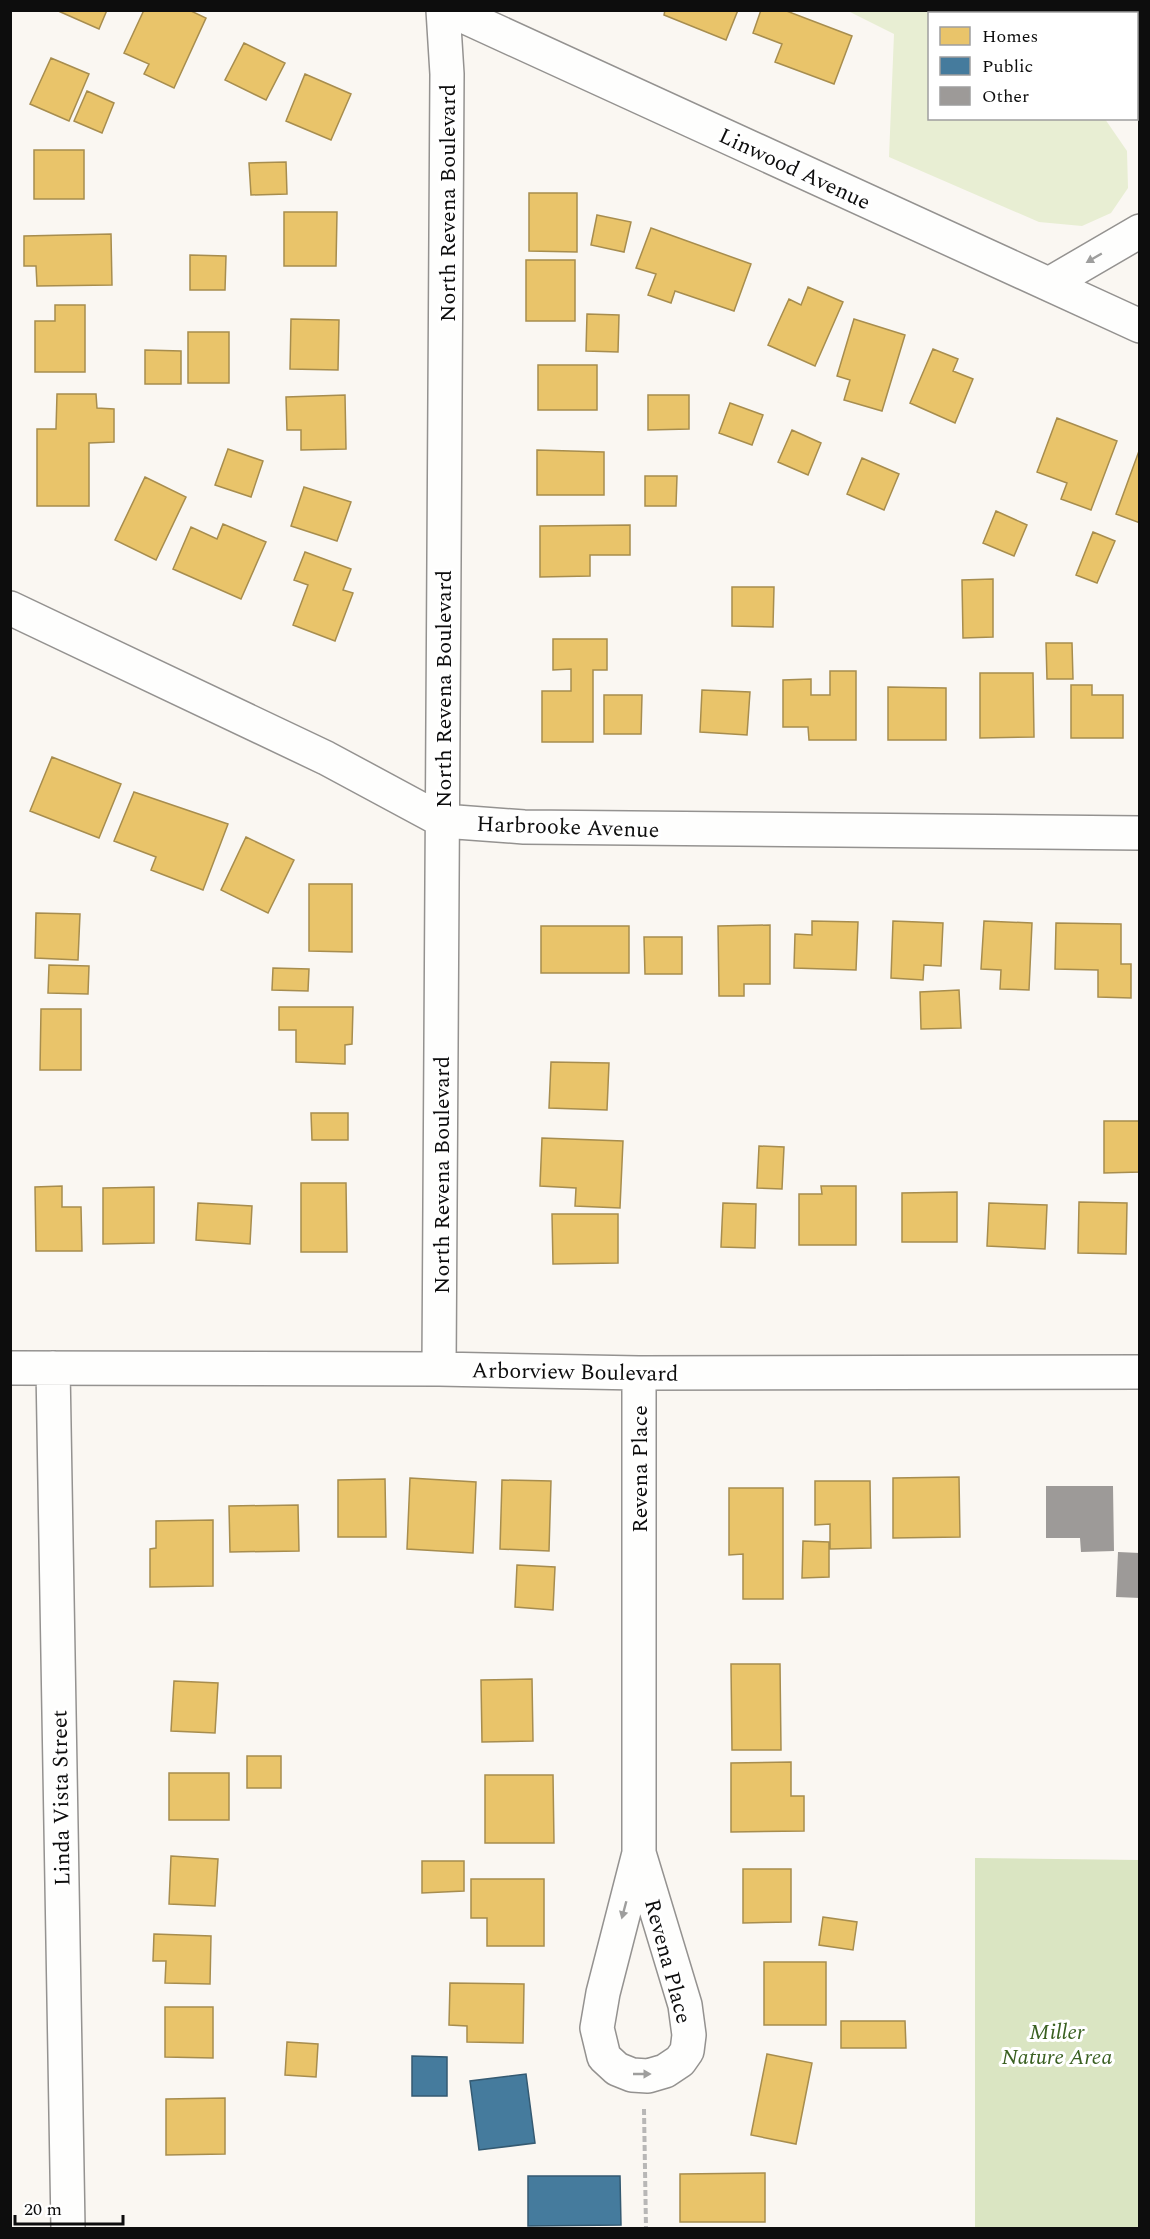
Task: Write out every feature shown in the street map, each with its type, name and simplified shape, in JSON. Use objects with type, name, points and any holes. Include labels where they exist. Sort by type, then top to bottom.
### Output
[{"type":"street","name":"North Revena Boulevard","points":[[439,1369],[447,74],[443,10]]},
{"type":"street","name":"Linwood Avenue","points":[[450,10],[1140,326]]},
{"type":"street","points":[[1049,284],[1140,231]]},
{"type":"street","name":"Harbrooke Avenue","points":[[10,608],[326,758],[443,821],[524,827],[1140,833]]},
{"type":"street","name":"Arborview Boulevard","points":[[10,1368],[439,1369],[639,1373],[1140,1372]]},
{"type":"street","name":"Linda Vista Street","points":[[52,1368],[68,2229]]},
{"type":"street","name":"Revena Place","points":[[639,1373],[639,1853],[603,1993],[597,2028],[604,2057],[617,2069],[632,2075],[648,2076],[665,2071],[680,2061],[687,2051],[689,2036],[685,2005],[639,1853]]},
{"type":"path","points":[[644,2108],[646,2229]]},
{"type":"green space","points":[[848,11],[1042,11],[928,12],[928,120],[1106,120],[1127,151],[1128,188],[1111,213],[1082,226],[1039,222],[889,157],[894,34]]},
{"type":"green space","name":"Miller Nature Area","points":[[975,1858],[1139,1860],[1139,2228],[975,2228]]},
{"type":"building: Homes","points":[[56,10],[107,10],[99,29]]},
{"type":"building: Homes","points":[[144,10],[189,10],[206,18],[174,88],[144,74],[149,64],[124,53]]},
{"type":"building: Homes","points":[[665,10],[738,10],[726,40],[664,15]]},
{"type":"building: Homes","points":[[761,10],[784,10],[852,36],[834,84],[775,62],[782,44],[753,33]]},
{"type":"building: Homes","points":[[244,43],[285,63],[266,100],[225,80]]},
{"type":"building: Homes","points":[[51,58],[89,74],[69,121],[30,104]]},
{"type":"building: Homes","points":[[305,74],[351,94],[331,140],[286,121]]},
{"type":"building: Homes","points":[[87,91],[114,103],[102,133],[74,121]]},
{"type":"building: Homes","points":[[34,150],[84,150],[84,199],[34,199]]},
{"type":"building: Homes","points":[[286,162],[287,194],[251,195],[249,163]]},
{"type":"building: Homes","points":[[529,193],[577,193],[577,252],[529,251]]},
{"type":"building: Homes","points":[[284,212],[337,212],[336,266],[284,266]]},
{"type":"building: Homes","points":[[597,215],[631,222],[624,252],[591,245]]},
{"type":"building: Homes","points":[[651,228],[751,264],[734,311],[675,291],[671,303],[648,295],[656,274],[636,268]]},
{"type":"building: Homes","points":[[111,234],[112,285],[37,286],[36,266],[24,266],[24,236]]},
{"type":"building: Homes","points":[[190,255],[226,256],[225,290],[190,290]]},
{"type":"building: Homes","points":[[526,260],[575,260],[575,321],[526,321]]},
{"type":"building: Homes","points":[[808,287],[843,302],[815,366],[768,345],[789,299],[801,305]]},
{"type":"building: Homes","points":[[55,305],[85,305],[85,372],[35,372],[35,321],[55,321]]},
{"type":"building: Homes","points":[[587,314],[619,315],[618,352],[586,351]]},
{"type":"building: Homes","points":[[291,319],[339,320],[338,370],[290,369]]},
{"type":"building: Homes","points":[[854,319],[905,335],[882,411],[844,400],[850,380],[837,376]]},
{"type":"building: Homes","points":[[188,332],[229,332],[229,383],[188,383]]},
{"type":"building: Homes","points":[[933,349],[958,359],[953,371],[973,379],[955,423],[910,403]]},
{"type":"building: Homes","points":[[145,350],[181,351],[181,384],[145,384]]},
{"type":"building: Homes","points":[[538,365],[597,365],[597,410],[538,410]]},
{"type":"building: Homes","points":[[57,394],[96,394],[97,408],[114,409],[114,442],[89,443],[89,506],[37,506],[37,429],[56,429]]},
{"type":"building: Homes","points":[[345,395],[346,449],[301,450],[301,430],[287,430],[286,397]]},
{"type":"building: Homes","points":[[648,395],[689,395],[689,429],[648,430]]},
{"type":"building: Homes","points":[[730,403],[763,415],[752,445],[719,433]]},
{"type":"building: Homes","points":[[1057,418],[1117,441],[1091,510],[1061,499],[1067,483],[1037,472]]},
{"type":"building: Homes","points":[[792,430],[821,443],[808,475],[778,462]]},
{"type":"building: Homes","points":[[228,449],[263,461],[251,497],[215,485]]},
{"type":"building: Homes","points":[[537,450],[604,452],[604,495],[537,495]]},
{"type":"building: Homes","points":[[1140,451],[1140,523],[1116,514]]},
{"type":"building: Homes","points":[[862,458],[899,474],[884,510],[847,494]]},
{"type":"building: Homes","points":[[645,476],[677,476],[676,506],[645,506]]},
{"type":"building: Homes","points":[[145,477],[186,497],[156,560],[115,540]]},
{"type":"building: Homes","points":[[304,487],[351,502],[337,541],[291,526]]},
{"type":"building: Homes","points":[[996,511],[1027,525],[1014,556],[983,543]]},
{"type":"building: Homes","points":[[223,524],[266,542],[241,599],[173,569],[191,527],[217,539]]},
{"type":"building: Homes","points":[[630,525],[630,555],[590,555],[590,576],[540,577],[540,526]]},
{"type":"building: Homes","points":[[1093,532],[1115,541],[1097,583],[1076,575]]},
{"type":"building: Homes","points":[[305,552],[351,569],[343,590],[353,593],[335,641],[293,625],[308,585],[294,580]]},
{"type":"building: Homes","points":[[993,579],[993,637],[963,638],[962,580]]},
{"type":"building: Homes","points":[[732,587],[774,587],[773,627],[732,626]]},
{"type":"building: Homes","points":[[553,639],[607,639],[607,670],[593,670],[593,742],[542,742],[542,691],[571,691],[571,669],[553,670]]},
{"type":"building: Homes","points":[[1046,643],[1072,643],[1073,679],[1047,679]]},
{"type":"building: Homes","points":[[830,671],[856,671],[856,740],[809,740],[808,727],[783,727],[783,680],[811,679],[811,695],[830,695]]},
{"type":"building: Homes","points":[[980,673],[1033,673],[1034,737],[980,738]]},
{"type":"building: Homes","points":[[1071,685],[1092,685],[1092,695],[1123,695],[1123,738],[1071,738]]},
{"type":"building: Homes","points":[[888,687],[946,688],[946,740],[888,740]]},
{"type":"building: Homes","points":[[702,690],[750,692],[747,735],[700,732]]},
{"type":"building: Homes","points":[[604,695],[642,695],[641,734],[604,734]]},
{"type":"building: Homes","points":[[52,757],[121,784],[99,838],[30,811]]},
{"type":"building: Homes","points":[[134,792],[228,824],[203,890],[151,870],[156,857],[114,841]]},
{"type":"building: Homes","points":[[246,837],[294,860],[268,913],[221,890]]},
{"type":"building: Homes","points":[[309,884],[352,884],[352,952],[309,951]]},
{"type":"building: Homes","points":[[36,913],[80,914],[78,960],[35,958]]},
{"type":"building: Homes","points":[[812,921],[858,922],[856,970],[794,968],[795,934],[812,935]]},
{"type":"building: Homes","points":[[893,921],[943,923],[941,966],[924,965],[923,980],[891,978]]},
{"type":"building: Homes","points":[[984,921],[1032,923],[1029,990],[1000,989],[1001,970],[981,969]]},
{"type":"building: Homes","points":[[1056,923],[1121,924],[1121,964],[1131,964],[1131,998],[1098,997],[1098,970],[1055,969]]},
{"type":"building: Homes","points":[[770,925],[770,984],[744,984],[744,996],[719,996],[718,926]]},
{"type":"building: Homes","points":[[541,926],[629,926],[629,973],[541,973]]},
{"type":"building: Homes","points":[[644,937],[682,937],[682,974],[645,974]]},
{"type":"building: Homes","points":[[49,965],[89,966],[88,994],[48,993]]},
{"type":"building: Homes","points":[[273,968],[309,969],[308,991],[272,990]]},
{"type":"building: Homes","points":[[959,990],[961,1028],[921,1029],[920,992]]},
{"type":"building: Homes","points":[[279,1007],[353,1007],[352,1044],[345,1045],[345,1064],[296,1062],[296,1030],[279,1030]]},
{"type":"building: Homes","points":[[41,1009],[81,1009],[81,1070],[40,1070]]},
{"type":"building: Homes","points":[[551,1062],[609,1063],[607,1110],[549,1108]]},
{"type":"building: Homes","points":[[311,1113],[348,1113],[348,1140],[312,1140]]},
{"type":"building: Homes","points":[[1104,1121],[1140,1121],[1140,1172],[1104,1173]]},
{"type":"building: Homes","points":[[542,1138],[623,1141],[620,1208],[575,1206],[576,1188],[540,1186]]},
{"type":"building: Homes","points":[[759,1146],[784,1147],[782,1189],[757,1188]]},
{"type":"building: Homes","points":[[301,1183],[346,1183],[347,1252],[301,1252]]},
{"type":"building: Homes","points":[[62,1186],[62,1207],[81,1207],[82,1251],[36,1251],[35,1187]]},
{"type":"building: Homes","points":[[821,1186],[856,1186],[856,1245],[799,1245],[799,1194],[822,1194]]},
{"type":"building: Homes","points":[[154,1187],[154,1243],[103,1244],[103,1188]]},
{"type":"building: Homes","points":[[957,1192],[957,1242],[902,1242],[902,1193]]},
{"type":"building: Homes","points":[[1079,1202],[1127,1203],[1126,1254],[1078,1253]]},
{"type":"building: Homes","points":[[198,1203],[252,1206],[250,1244],[196,1240]]},
{"type":"building: Homes","points":[[723,1203],[756,1204],[755,1248],[721,1247]]},
{"type":"building: Homes","points":[[989,1203],[1047,1205],[1045,1249],[987,1246]]},
{"type":"building: Homes","points":[[552,1214],[618,1214],[618,1263],[553,1264]]},
{"type":"building: Homes","points":[[959,1477],[960,1537],[893,1538],[893,1478]]},
{"type":"building: Homes","points":[[410,1478],[476,1482],[473,1553],[407,1549]]},
{"type":"building: Homes","points":[[385,1479],[386,1537],[338,1537],[338,1480]]},
{"type":"building: Homes","points":[[502,1480],[551,1481],[549,1551],[500,1549]]},
{"type":"building: Homes","points":[[815,1481],[870,1481],[871,1548],[830,1549],[830,1524],[815,1525]]},
{"type":"building: Homes","points":[[729,1488],[783,1488],[783,1599],[743,1599],[743,1554],[729,1555]]},
{"type":"building: Homes","points":[[298,1505],[299,1551],[230,1552],[229,1506]]},
{"type":"building: Homes","points":[[213,1520],[213,1586],[150,1587],[150,1549],[156,1548],[156,1521]]},
{"type":"building: Homes","points":[[803,1541],[829,1542],[829,1577],[802,1578]]},
{"type":"building: Homes","points":[[517,1565],[555,1567],[553,1610],[515,1607]]},
{"type":"building: Homes","points":[[731,1664],[780,1664],[781,1750],[732,1750]]},
{"type":"building: Homes","points":[[532,1679],[533,1741],[482,1742],[481,1680]]},
{"type":"building: Homes","points":[[174,1681],[218,1683],[215,1733],[171,1731]]},
{"type":"building: Homes","points":[[247,1756],[281,1756],[281,1788],[247,1788]]},
{"type":"building: Homes","points":[[791,1762],[791,1796],[804,1796],[804,1831],[731,1832],[731,1763]]},
{"type":"building: Homes","points":[[169,1773],[229,1773],[229,1820],[169,1820]]},
{"type":"building: Homes","points":[[485,1775],[553,1775],[554,1843],[485,1843]]},
{"type":"building: Homes","points":[[171,1856],[218,1859],[215,1906],[169,1904]]},
{"type":"building: Homes","points":[[422,1861],[464,1861],[464,1891],[422,1893]]},
{"type":"building: Homes","points":[[743,1869],[791,1869],[791,1922],[743,1923]]},
{"type":"building: Homes","points":[[471,1879],[544,1879],[544,1946],[487,1946],[487,1918],[471,1918]]},
{"type":"building: Homes","points":[[823,1917],[857,1922],[853,1950],[819,1945]]},
{"type":"building: Homes","points":[[154,1934],[211,1936],[210,1984],[165,1983],[166,1961],[153,1961]]},
{"type":"building: Homes","points":[[764,1962],[826,1962],[826,2025],[764,2025]]},
{"type":"building: Homes","points":[[450,1983],[524,1984],[523,2043],[467,2042],[467,2026],[449,2025]]},
{"type":"building: Homes","points":[[165,2007],[213,2007],[213,2058],[165,2057]]},
{"type":"building: Homes","points":[[841,2021],[905,2021],[906,2048],[841,2048]]},
{"type":"building: Homes","points":[[287,2042],[318,2044],[316,2077],[285,2075]]},
{"type":"building: Homes","points":[[767,2054],[812,2063],[796,2144],[751,2135]]},
{"type":"building: Homes","points":[[225,2098],[225,2154],[166,2155],[166,2099]]},
{"type":"building: Homes","points":[[765,2173],[765,2222],[680,2222],[680,2174]]},
{"type":"building: Public","points":[[412,2056],[447,2057],[447,2096],[412,2096]]},
{"type":"building: Public","points":[[526,2074],[535,2143],[479,2150],[470,2081]]},
{"type":"building: Public","points":[[528,2176],[620,2176],[621,2225],[528,2226]]},
{"type":"building: Other","points":[[1046,1486],[1113,1486],[1114,1551],[1081,1552],[1080,1538],[1046,1538]]},
{"type":"building: Other","points":[[1118,1552],[1140,1553],[1140,1598],[1116,1597]]}]
